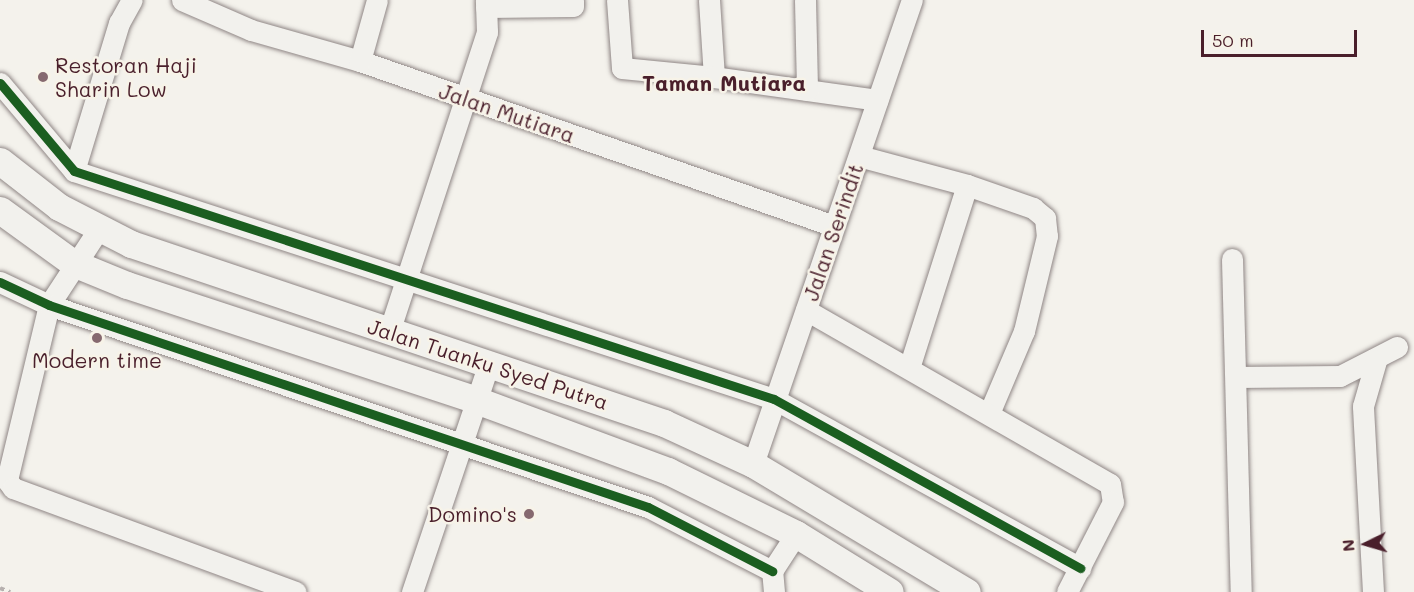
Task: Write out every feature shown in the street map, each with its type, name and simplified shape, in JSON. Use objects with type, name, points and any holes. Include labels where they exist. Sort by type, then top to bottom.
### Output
[{"type":"main road","name":"Jalan Tuanku Syed Putra","points":[[0,161],[59,207],[131,244],[664,423],[753,464],[967,592]]},
{"type":"main road","name":"Jalan Tuanku Syed Putra","points":[[0,210],[73,263],[199,312],[476,400],[611,447],[795,534],[890,592]]},
{"type":"street","points":[[74,171],[119,23],[132,0]]},
{"type":"street","name":"Jalan Mutiara","points":[[182,0],[250,30],[360,61],[834,226]]},
{"type":"street","points":[[360,61],[377,0]]},
{"type":"street","points":[[389,332],[410,282],[487,32],[486,3],[573,6],[573,0]]},
{"type":"street","points":[[617,0],[622,68],[714,77],[877,100]]},
{"type":"street","points":[[709,0],[714,77]]},
{"type":"street","points":[[805,0],[807,90]]},
{"type":"street","name":"Jalan Serindit","points":[[753,464],[912,0]]},
{"type":"street","points":[[0,83],[74,171],[774,399],[1080,567]]},
{"type":"street","points":[[859,156],[967,185],[1033,208],[1047,226],[1024,331],[990,411]]},
{"type":"street","points":[[909,368],[967,185]]},
{"type":"street","points":[[100,227],[73,263],[49,306],[6,473],[13,488],[295,592]]},
{"type":"street","points":[[1232,259],[1241,592]]},
{"type":"street","points":[[0,282],[49,306],[460,442],[648,507],[773,582],[795,534]]},
{"type":"street","points":[[806,310],[990,411],[1112,488],[1113,502],[1066,592]]},
{"type":"street","points":[[1236,377],[1340,376],[1376,361],[1397,347]]},
{"type":"street","points":[[1373,592],[1363,406],[1376,361]]},
{"type":"street","points":[[412,592],[460,442],[489,363]]},
{"type":"path","points":[[0,588],[10,592]]},
{"type":"cycle path","points":[[0,83],[74,171],[774,399],[1080,568]]},
{"type":"cycle path","points":[[0,282],[49,305],[648,507],[772,571]]},
{"type":"place","name":"Restoran Haji Sharin Low","points":[[43,77]]},
{"type":"place","name":"Modern time","points":[[97,338]]},
{"type":"place","name":"Domino's","points":[[529,514]]},
{"type":"district","name":"Taman Mutiara","points":[[724,83]]}]
